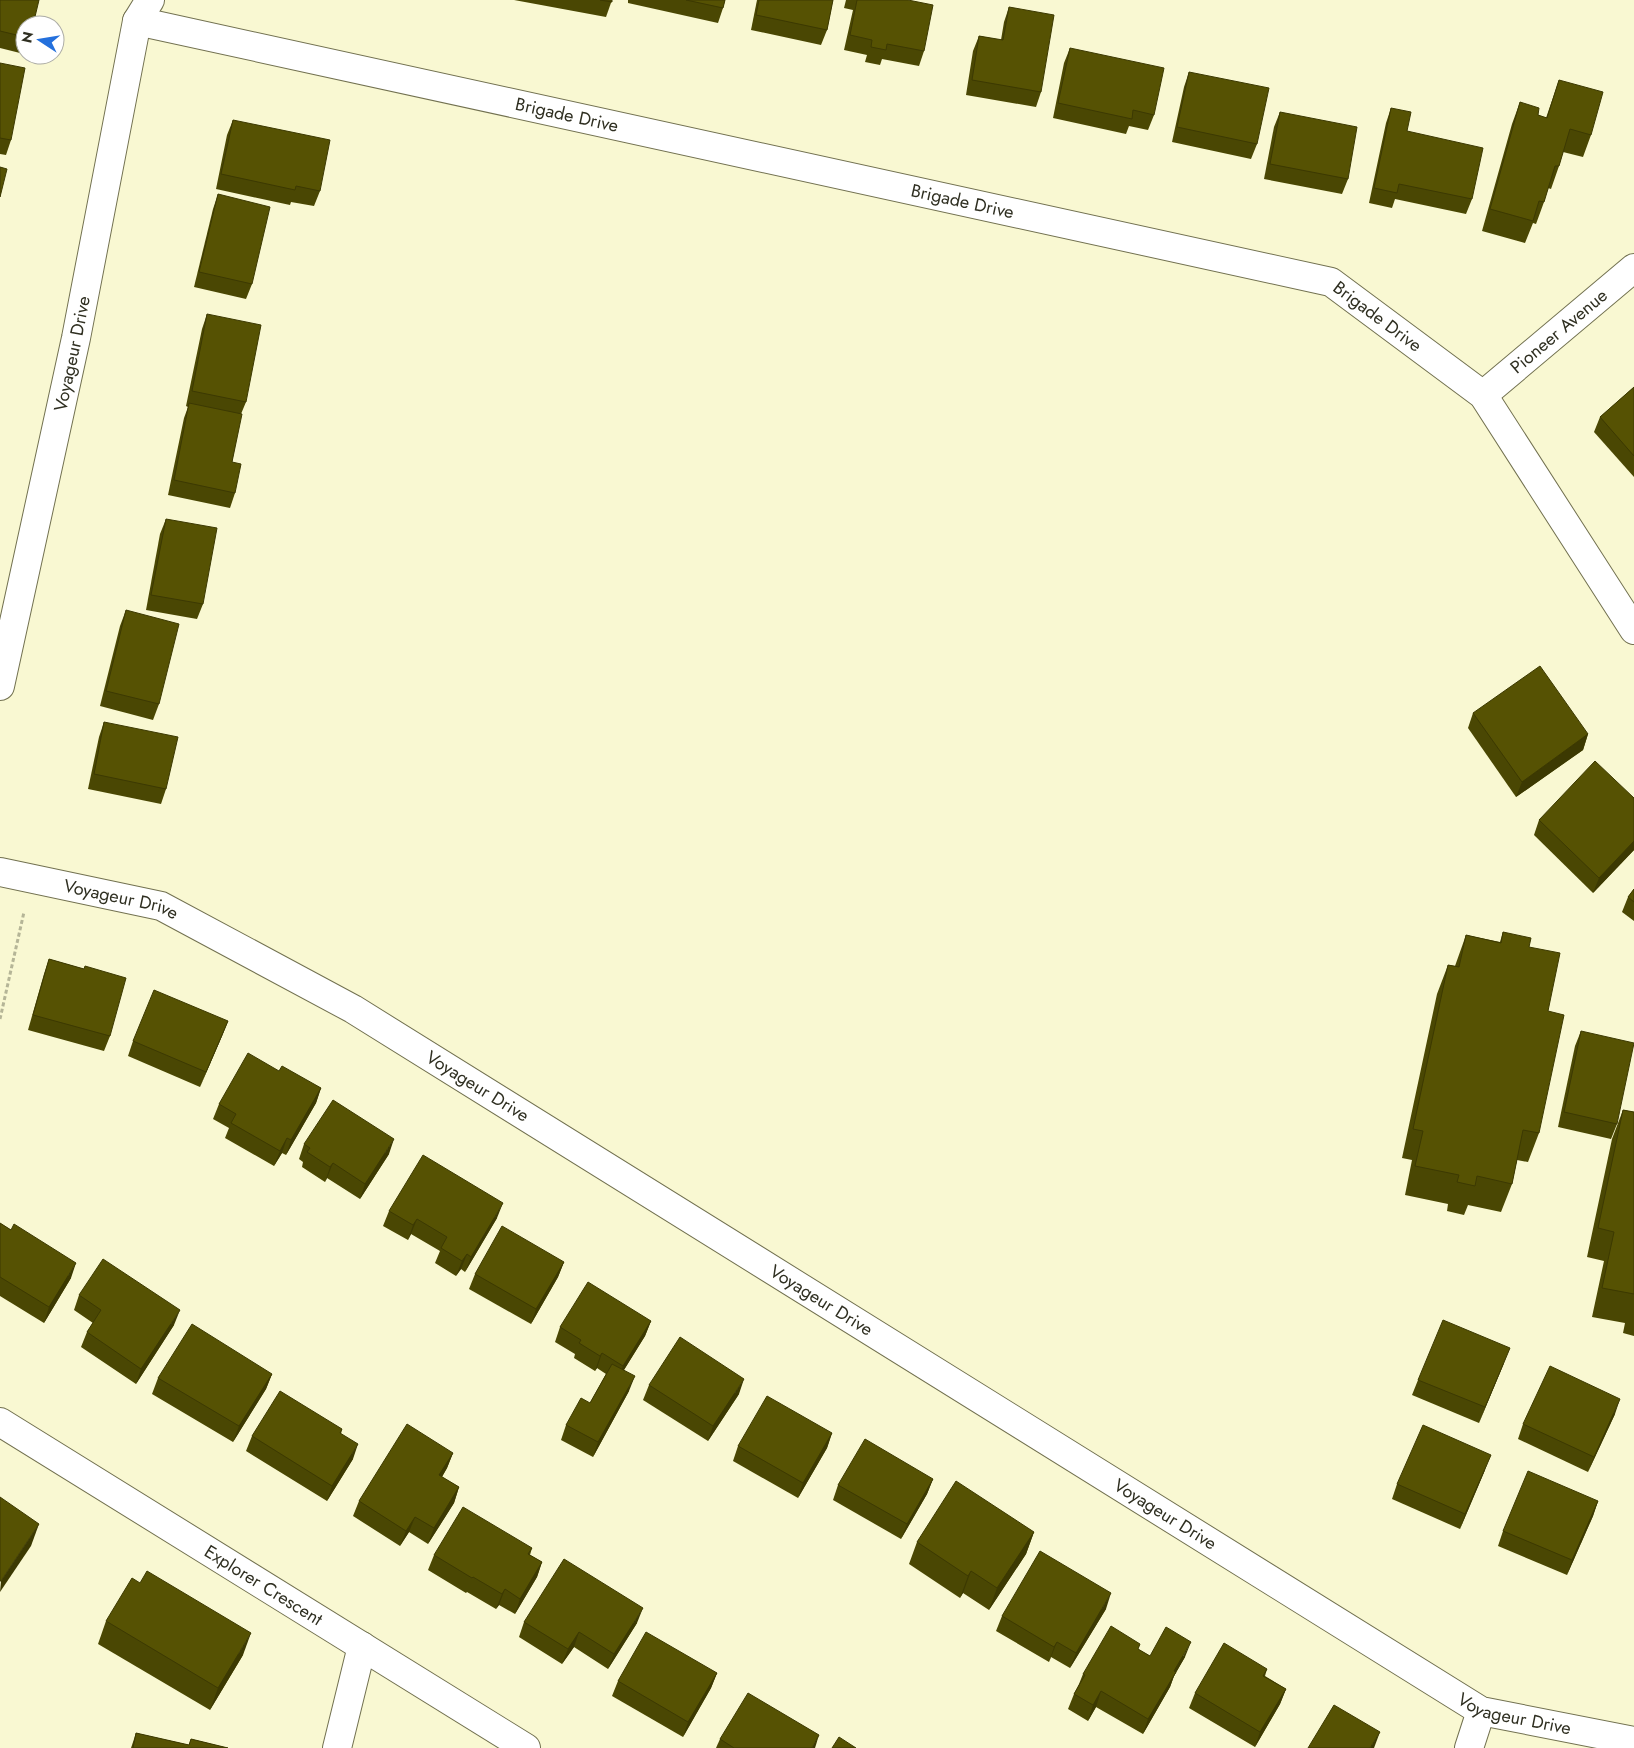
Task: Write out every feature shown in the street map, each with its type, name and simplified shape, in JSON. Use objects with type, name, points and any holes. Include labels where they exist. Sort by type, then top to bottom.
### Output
[{"type":"street","name":"Brigade Drive","points":[[144,10],[1331,282],[1482,395],[1634,630]]},
{"type":"street","name":"Voyageur Drive","points":[[0,686],[76,338],[144,10]]},
{"type":"street","name":"Pioneer Avenue","points":[[1482,395],[1634,268]]},
{"type":"street","name":"Voyageur Drive","points":[[0,872],[161,906],[353,1009],[1481,1711],[1634,1741]]},
{"type":"street","name":"Explorer Crescent","points":[[0,1422],[526,1748]]},
{"type":"street","points":[[337,1748],[362,1646]]},
{"type":"street","points":[[1469,1748],[1481,1711]]},
{"type":"path","points":[[0,1019],[32,878]]},
{"type":"building","points":[[0,0],[39,0],[35,15],[15,15],[15,35],[0,31]]},
{"type":"building","points":[[686,0],[725,0],[723,8]]},
{"type":"building","points":[[759,0],[833,0],[827,30],[756,15]]},
{"type":"building","points":[[857,0],[908,0],[933,5],[924,51],[887,44],[886,50],[871,47],[872,40],[850,35]]},
{"type":"building","points":[[1009,7],[1054,15],[1041,92],[972,80],[979,36],[1003,40]]},
{"type":"building","points":[[1070,48],[1164,68],[1154,115],[1133,110],[1132,119],[1058,103]]},
{"type":"building","points":[[0,63],[25,68],[11,140],[0,138]]},
{"type":"building","points":[[1189,72],[1269,88],[1257,144],[1177,127]]},
{"type":"building","points":[[1559,80],[1603,92],[1591,135],[1570,129],[1559,166],[1555,166],[1544,202],[1539,201],[1533,221],[1490,209],[1520,102],[1539,108],[1538,115],[1547,118]]},
{"type":"building","points":[[1391,108],[1411,112],[1407,131],[1483,148],[1472,199],[1399,184],[1397,193],[1374,188]]},
{"type":"building","points":[[1280,112],[1357,127],[1348,179],[1270,164]]},
{"type":"building","points":[[233,120],[330,140],[320,191],[296,186],[295,190],[221,174]]},
{"type":"building","points":[[0,167],[7,169],[0,197]]},
{"type":"building","points":[[218,194],[270,207],[252,284],[199,272]]},
{"type":"building","points":[[207,314],[261,325],[246,402],[192,391]]},
{"type":"building","points":[[1634,387],[1634,456],[1600,417]]},
{"type":"building","points":[[189,403],[242,414],[232,462],[241,464],[235,493],[174,480]]},
{"type":"building","points":[[166,519],[217,528],[203,604],[151,595]]},
{"type":"building","points":[[126,610],[179,624],[159,704],[106,691]]},
{"type":"building","points":[[1540,666],[1588,734],[1522,782],[1473,713]]},
{"type":"building","points":[[104,722],[178,737],[166,789],[94,774]]},
{"type":"building","points":[[1595,761],[1634,798],[1634,841],[1599,878],[1539,820]]},
{"type":"building","points":[[1634,889],[1634,902],[1628,897]]},
{"type":"building","points":[[1503,932],[1531,938],[1529,947],[1560,953],[1548,1011],[1564,1015],[1539,1133],[1523,1130],[1512,1184],[1477,1176],[1475,1186],[1457,1182],[1459,1175],[1415,1166],[1423,1131],[1413,1129],[1448,965],[1459,967],[1466,935],[1501,943]]},
{"type":"building","points":[[49,959],[84,969],[85,966],[126,978],[110,1036],[33,1015]]},
{"type":"building","points":[[154,990],[228,1021],[206,1072],[133,1041]]},
{"type":"building","points":[[1581,1031],[1634,1043],[1617,1124],[1564,1112]]},
{"type":"building","points":[[248,1053],[279,1071],[282,1066],[321,1088],[291,1140],[287,1138],[280,1151],[231,1123],[236,1114],[219,1104]]},
{"type":"building","points":[[333,1100],[394,1139],[365,1184],[333,1163],[330,1167],[307,1152],[310,1148],[304,1144]]},
{"type":"building","points":[[1623,1110],[1634,1112],[1634,1294],[1602,1288],[1614,1232],[1598,1228]]},
{"type":"building","points":[[423,1155],[503,1203],[471,1257],[467,1254],[462,1261],[441,1248],[447,1237],[417,1219],[413,1225],[389,1211]]},
{"type":"building","points":[[0,1223],[11,1230],[14,1224],[76,1263],[49,1307],[0,1277]]},
{"type":"building","points":[[502,1226],[564,1262],[536,1309],[475,1274]]},
{"type":"building","points":[[103,1259],[180,1310],[141,1369],[87,1332],[101,1310],[79,1295]]},
{"type":"building","points":[[588,1282],[651,1321],[623,1366],[602,1353],[600,1356],[579,1343],[581,1340],[560,1327]]},
{"type":"building","points":[[1443,1320],[1510,1348],[1485,1407],[1418,1380]]},
{"type":"building","points":[[192,1324],[272,1374],[239,1426],[158,1378]]},
{"type":"building","points":[[680,1337],[744,1379],[713,1426],[649,1385]]},
{"type":"building","points":[[612,1364],[635,1376],[598,1442],[566,1425],[581,1398],[590,1403]]},
{"type":"building","points":[[1550,1366],[1620,1399],[1594,1457],[1523,1424]]},
{"type":"building","points":[[280,1391],[342,1429],[340,1433],[358,1444],[332,1486],[252,1436]]},
{"type":"building","points":[[767,1396],[832,1433],[803,1483],[738,1446]]},
{"type":"building","points":[[407,1424],[453,1453],[439,1475],[459,1487],[434,1528],[415,1517],[406,1531],[359,1501]]},
{"type":"building","points":[[1423,1425],[1491,1455],[1465,1514],[1397,1484]]},
{"type":"building","points":[[865,1439],[933,1479],[907,1524],[838,1485]]},
{"type":"building","points":[[1528,1471],[1598,1501],[1572,1560],[1503,1531]]},
{"type":"building","points":[[956,1481],[1034,1532],[997,1588],[971,1571],[968,1576],[917,1542]]},
{"type":"building","points":[[0,1497],[39,1524],[1,1581],[0,1581]]},
{"type":"building","points":[[463,1507],[532,1548],[528,1554],[542,1562],[520,1599],[505,1589],[502,1594],[434,1555]]},
{"type":"building","points":[[1040,1551],[1111,1593],[1076,1653],[1057,1642],[1054,1647],[1002,1616]]},
{"type":"building","points":[[564,1559],[643,1608],[614,1654],[579,1632],[568,1649],[524,1622]]},
{"type":"building","points":[[147,1571],[251,1633],[218,1688],[106,1621],[132,1578],[140,1583]]},
{"type":"building","points":[[1111,1626],[1140,1644],[1138,1649],[1150,1656],[1166,1627],[1191,1642],[1174,1671],[1176,1672],[1148,1719],[1101,1691],[1093,1705],[1074,1694],[1085,1675],[1083,1674]]},
{"type":"building","points":[[646,1632],[717,1673],[688,1722],[618,1681]]},
{"type":"building","points":[[1224,1643],[1267,1669],[1263,1676],[1286,1689],[1260,1732],[1195,1693]]},
{"type":"building","points":[[748,1693],[819,1735],[812,1748],[734,1748],[720,1739]]},
{"type":"building","points":[[1334,1705],[1380,1732],[1370,1748],[1308,1748]]},
{"type":"building","points":[[136,1733],[189,1745],[191,1739],[228,1748],[133,1748]]},
{"type":"building","points":[[839,1737],[856,1748],[832,1748]]}]
